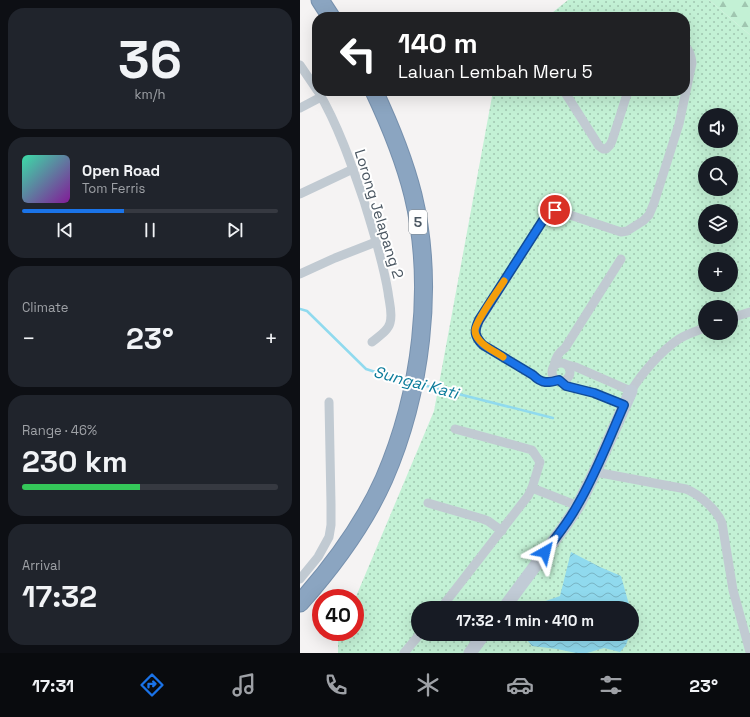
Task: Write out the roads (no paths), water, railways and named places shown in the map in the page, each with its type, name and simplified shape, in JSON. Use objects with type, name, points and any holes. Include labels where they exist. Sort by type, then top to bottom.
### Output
[{"type":"highway","points":[[320,0],[328,12]]},
{"type":"highway","name":"5","points":[[301,602],[344,548],[373,501],[384,479],[393,457],[409,406],[418,360],[424,304],[423,272],[418,221],[406,169],[396,141],[376,96]]},
{"type":"street","points":[[690,52],[692,63],[690,73]]},
{"type":"street","name":"Lorong Jelapang 2","points":[[300,65],[312,83]]},
{"type":"street","points":[[300,108],[315,96]]},
{"type":"street","name":"Lorong Jelapang 2","points":[[321,96],[332,118],[353,169],[386,279],[391,320],[387,329],[372,342]]},
{"type":"street","points":[[567,96],[599,146],[603,149],[606,149],[612,141],[626,96]]},
{"type":"street","points":[[565,348],[564,356],[570,370],[569,376],[565,380],[544,382],[483,345],[477,338],[475,329],[547,214],[550,212],[555,210],[621,232],[627,231],[646,218],[654,203],[682,112],[685,96]]},
{"type":"street","points":[[300,194],[353,169]]},
{"type":"street","points":[[300,274],[376,242]]},
{"type":"street","points":[[621,259],[565,348],[561,350],[553,367],[553,375],[566,386],[602,396],[624,405]]},
{"type":"street","points":[[738,316],[750,312]]},
{"type":"street","points":[[509,601],[578,506],[595,472],[630,391],[645,371],[671,345],[687,334],[698,330]]},
{"type":"street","points":[[533,375],[544,375],[558,363],[564,363],[630,391]]},
{"type":"street","points":[[602,396],[608,381]]},
{"type":"street","points":[[300,579],[318,557],[329,537],[331,525],[329,402]]},
{"type":"street","points":[[447,601],[526,500],[532,488],[540,462],[532,450],[455,429]]},
{"type":"street","points":[[595,472],[686,489],[692,492],[717,514],[722,523],[733,590],[750,652]]},
{"type":"street","points":[[532,488],[578,506]]},
{"type":"street","points":[[428,503],[483,519],[502,531]]},
{"type":"street","points":[[404,653],[414,641]]},
{"type":"street","points":[[470,653],[479,641]]},
{"type":"water","points":[[571,552],[621,576],[628,601],[546,601],[560,596]]},
{"type":"water","points":[[528,641],[627,641],[620,652],[604,648],[587,653],[576,653],[532,646]]},
{"type":"waterway","name":"Sungai Kati","points":[[300,309],[307,311],[366,369],[409,381]]},
{"type":"waterway","name":"Sungai Kati","points":[[419,384],[553,418]]}]
